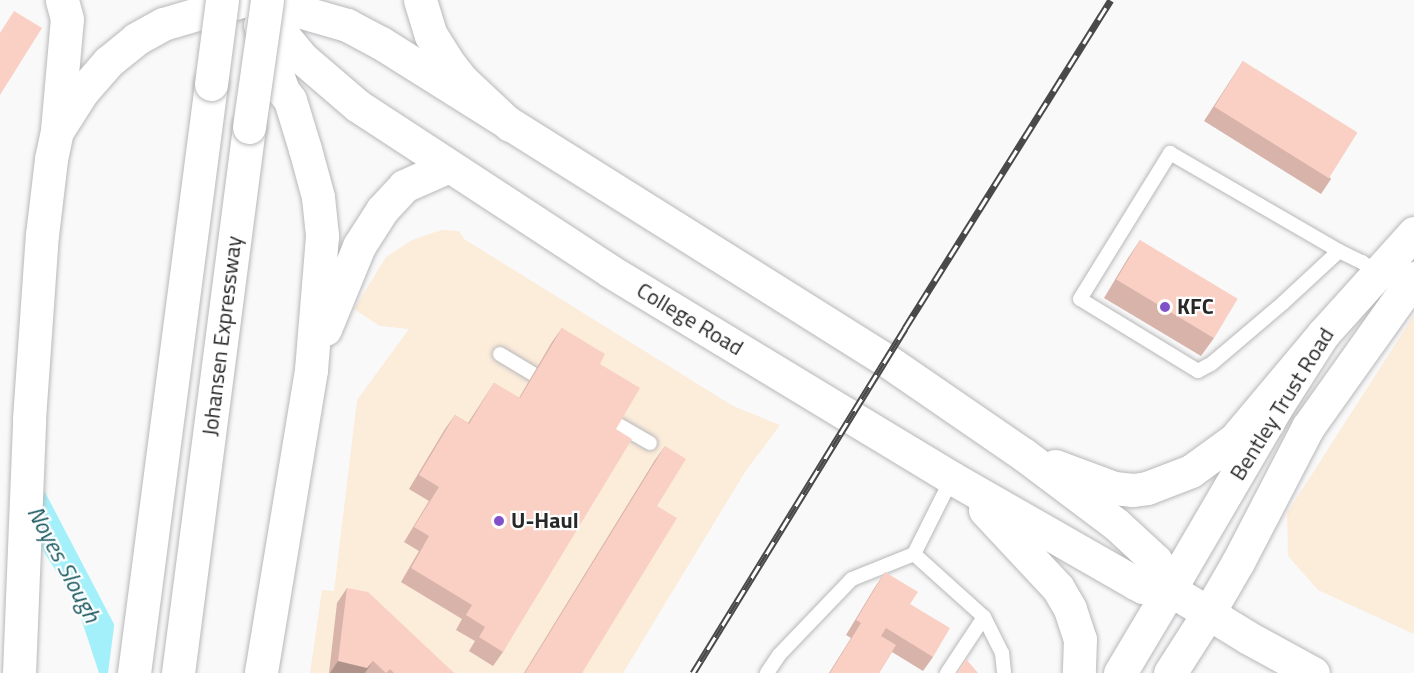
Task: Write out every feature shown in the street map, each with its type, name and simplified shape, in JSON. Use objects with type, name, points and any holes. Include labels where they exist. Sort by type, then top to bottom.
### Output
[{"type":"main road","points":[[19,673],[29,419],[42,235],[51,159],[57,130],[67,19],[62,0]]},
{"type":"main road","name":"Johansen Expressway","points":[[134,673],[222,0]]},
{"type":"main road","points":[[57,130],[88,84],[108,62],[136,39],[163,24],[245,0]]},
{"type":"main road","points":[[253,0],[283,90],[290,100],[318,197],[322,236],[311,370],[261,673]]},
{"type":"main road","name":"College Road","points":[[253,0],[302,58],[328,83],[358,106],[610,272],[952,478],[1135,583],[1143,586],[1166,587],[1247,638],[1313,673]]},
{"type":"main road","points":[[260,0],[347,26],[381,43],[886,360],[1023,454],[1116,525],[1156,561],[1166,587]]},
{"type":"main road","name":"Johansen Expressway","points":[[178,673],[267,0]]},
{"type":"main road","points":[[420,0],[432,35],[447,61],[462,80],[510,125]]},
{"type":"main road","points":[[311,370],[335,300],[359,246],[382,210],[404,186],[449,165]]},
{"type":"main road","name":"Bentley Trust Road","points":[[1120,673],[1166,587],[1323,334],[1414,233]]},
{"type":"main road","name":"Bentley Trust Road","points":[[1170,673],[1238,562],[1308,427],[1414,278]]},
{"type":"main road","points":[[1023,454],[1114,488],[1140,489],[1174,478],[1211,458],[1235,439],[1323,334]]},
{"type":"main road","points":[[952,478],[1011,536],[1058,588],[1070,609],[1080,639],[1079,673]]},
{"type":"lane","points":[[1339,251],[1283,303],[1211,364],[1198,371],[1080,299],[1170,153],[1362,262],[1377,273]]},
{"type":"lane","points":[[500,354],[533,374]]},
{"type":"lane","points":[[617,424],[650,443]]},
{"type":"lane","points":[[767,673],[779,655],[852,579],[914,554],[952,478]]},
{"type":"lane","points":[[914,554],[984,617],[1002,653],[1004,673]]},
{"type":"lane","points":[[947,673],[984,617]]},
{"type":"shaded area","points":[[441,230],[459,231],[464,239],[733,406],[780,425],[745,472],[623,673],[310,673],[322,590],[334,591],[357,400],[409,329],[380,326],[354,309],[386,257],[412,240]]},
{"type":"shaded area","points":[[1414,315],[1414,634],[1318,590],[1288,556],[1287,513]]},
{"type":"water","name":"Noyes Slough","points":[[0,423],[46,494],[116,628],[157,673],[99,673],[76,603],[44,552],[0,469]]},
{"type":"pier","points":[[0,420],[40,479],[37,544],[0,475]]},
{"type":"pier","points":[[115,619],[119,627],[160,673],[108,673]]},
{"type":"building","points":[[14,11],[42,28],[0,95],[0,33]]},
{"type":"building","points":[[1243,61],[1357,133],[1329,178],[1214,107]]},
{"type":"building","points":[[1140,240],[1238,299],[1214,338],[1116,279]]},
{"type":"building","name":"U-Haul","points":[[562,328],[605,354],[600,364],[640,388],[616,429],[632,439],[503,652],[479,637],[485,627],[466,615],[472,605],[411,568],[429,536],[414,527],[439,487],[419,475],[455,415],[469,424],[494,383],[520,398]]},
{"type":"building","points":[[665,446],[686,459],[657,506],[677,518],[582,673],[525,673]]},
{"type":"building","points":[[885,572],[918,592],[910,604],[950,628],[933,657],[886,628],[881,636],[896,645],[879,673],[830,673],[861,623],[856,620]]},
{"type":"building","points":[[347,588],[368,592],[454,673],[394,673],[390,669],[386,673],[373,661],[367,668],[338,661]]},
{"type":"building","points":[[966,659],[978,673],[957,673]]},
{"type":"railway","points":[[693,673],[905,328],[1111,0]]},
{"type":"place","name":"KFC","points":[[1165,307]]},
{"type":"place","name":"U-Haul","points":[[499,521]]}]
